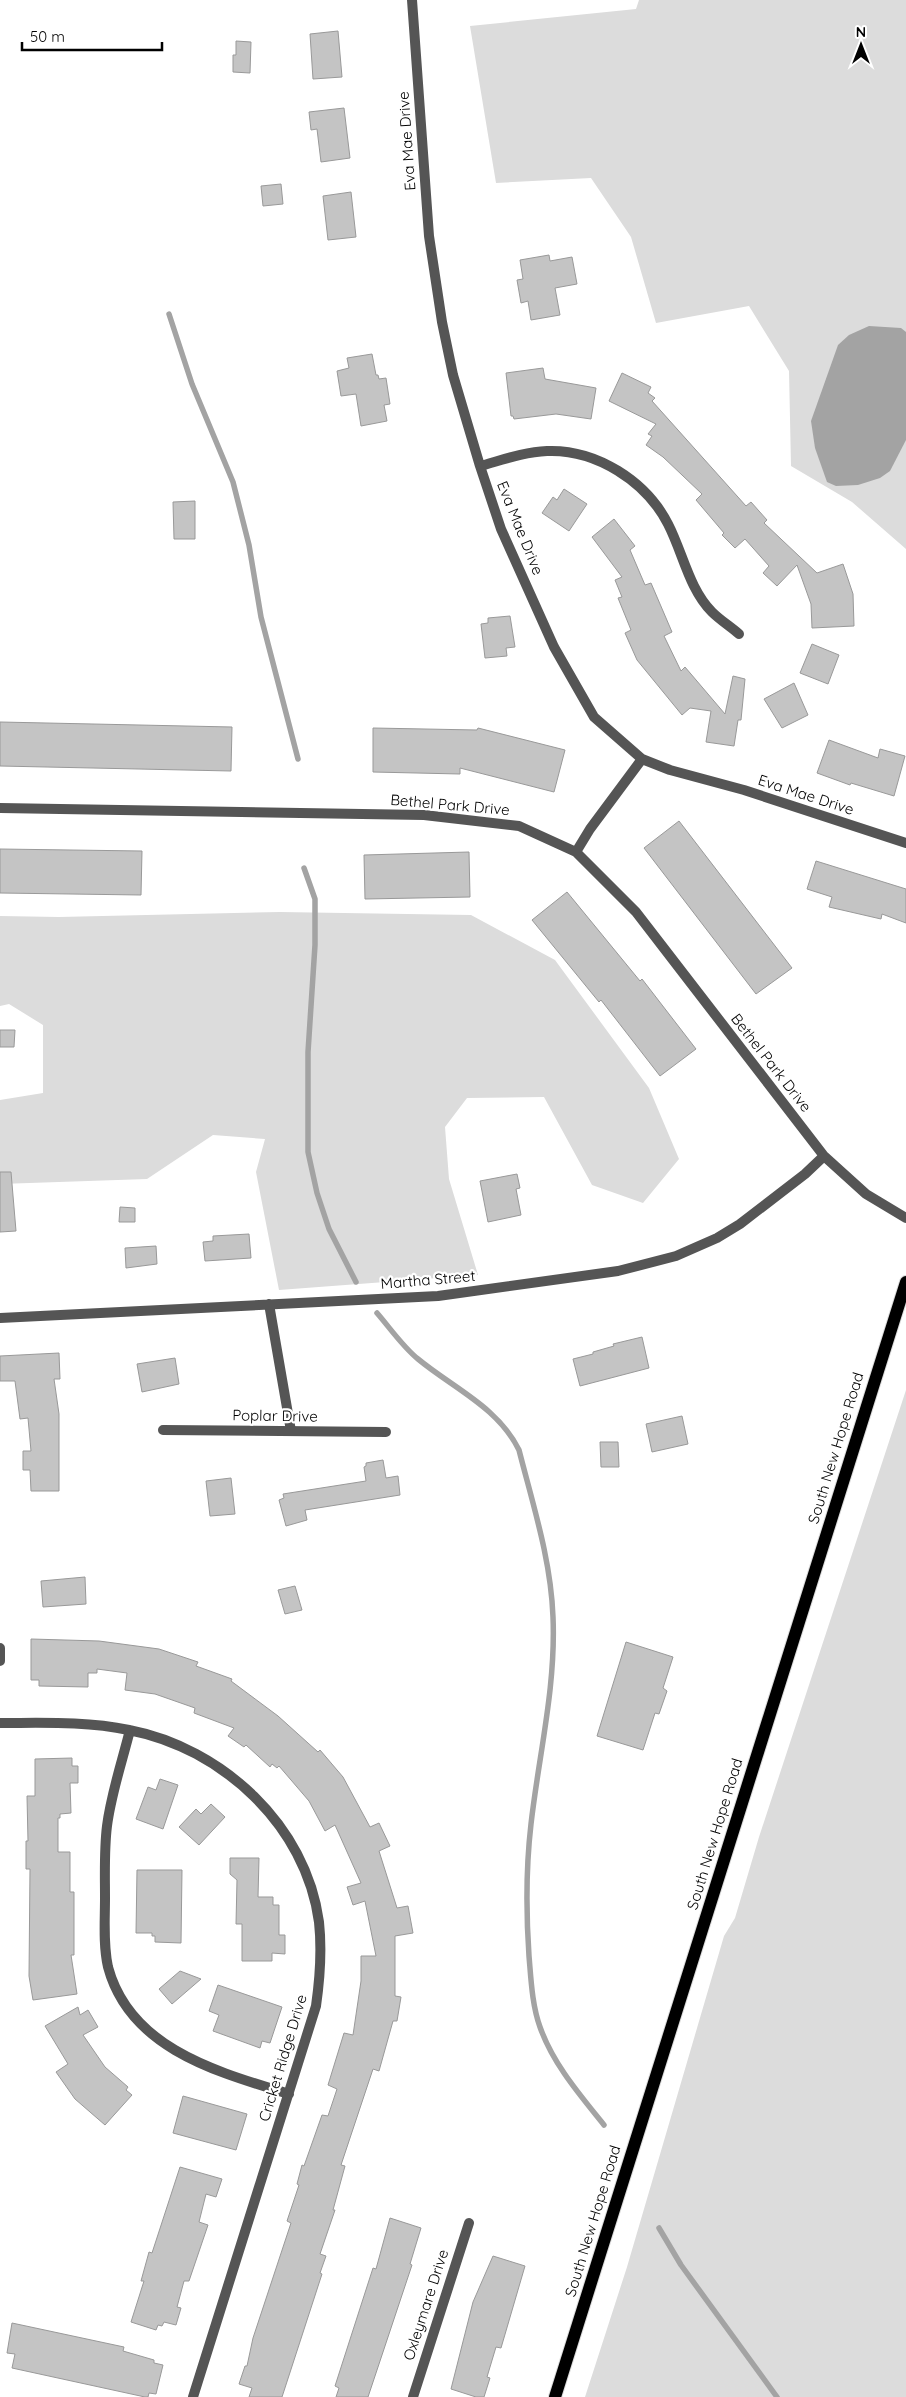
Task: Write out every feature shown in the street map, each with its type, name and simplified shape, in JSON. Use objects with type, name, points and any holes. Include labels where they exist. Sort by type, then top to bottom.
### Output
[{"type":"main road","name":"South New Hope Road","points":[[555,2397],[906,1282]]},
{"type":"street","name":"Eva Mae Drive","points":[[412,0],[430,236],[442,322],[454,374],[480,466],[501,529],[554,647],[594,717],[642,759],[670,770],[744,790],[906,842]]},
{"type":"street","points":[[480,466],[521,455],[547,451],[588,457],[614,468],[633,480],[650,496],[668,523],[696,590],[712,612],[740,634]]},
{"type":"street","points":[[576,852],[642,759]]},
{"type":"street","name":"Bethel Park Drive","points":[[0,808],[424,815],[519,826],[576,852],[636,912],[824,1156],[866,1194],[906,1218]]},
{"type":"street","name":"Martha Street","points":[[0,1318],[438,1296],[618,1271],[668,1258],[717,1238],[740,1224],[805,1174],[824,1156]]},
{"type":"street","points":[[269,1304],[291,1432]]},
{"type":"street","name":"Poplar Drive","points":[[164,1430],[386,1432]]},
{"type":"street","points":[[0,1648],[0,1661]]},
{"type":"street","name":"Cricket Ridge Drive","points":[[0,1723],[84,1724],[130,1730],[164,1739],[193,1751],[236,1780],[269,1812],[285,1833],[313,1894],[318,1921],[320,1978],[316,2006],[193,2397]]},
{"type":"street","points":[[130,1730],[107,1828],[105,1933],[107,1960],[112,1980],[127,2007],[141,2024],[181,2053],[202,2066],[289,2094]]},
{"type":"street","name":"Oxleymare Drive","points":[[413,2397],[469,2223]]},
{"type":"shaded area","points":[[639,0],[906,0],[906,549],[852,502],[791,466],[789,371],[749,306],[656,323],[631,237],[591,178],[496,183],[470,26],[636,9]]},
{"type":"shaded area","points":[[869,326],[901,328],[906,332],[906,440],[890,471],[880,478],[858,485],[836,486],[827,482],[815,448],[811,421],[838,345],[849,335]]},
{"type":"shaded area","points":[[280,912],[471,915],[555,960],[649,1088],[679,1159],[643,1203],[592,1185],[544,1097],[467,1098],[445,1127],[449,1179],[478,1275],[279,1290],[256,1172],[265,1139],[213,1135],[147,1179],[0,1184],[0,1100],[43,1093],[43,1025],[9,1004],[0,1006],[0,916],[59,917]]},
{"type":"shaded area","points":[[906,1390],[906,2397],[585,2397],[627,2267],[724,1936],[735,1918],[759,1837]]},
{"type":"building","points":[[338,31],[342,77],[313,79],[310,34]]},
{"type":"building","points":[[236,41],[251,42],[250,73],[233,72],[233,55],[236,55]]},
{"type":"building","points":[[344,108],[350,158],[321,162],[317,129],[311,130],[309,112]]},
{"type":"building","points":[[281,184],[283,204],[263,206],[261,186]]},
{"type":"building","points":[[351,192],[356,237],[328,240],[323,196]]},
{"type":"building","points":[[549,255],[550,261],[572,257],[577,284],[555,288],[560,315],[531,320],[528,301],[521,303],[517,280],[523,279],[520,260]]},
{"type":"building","points":[[372,354],[376,375],[378,375],[379,379],[386,378],[390,404],[384,405],[387,421],[361,426],[356,394],[341,396],[337,371],[349,368],[347,358]]},
{"type":"building","points":[[543,368],[545,379],[596,388],[591,419],[556,414],[514,419],[511,416],[506,373]]},
{"type":"building","points":[[622,373],[651,387],[648,393],[655,398],[652,401],[746,506],[751,502],[767,520],[764,523],[817,573],[843,564],[853,594],[854,626],[812,628],[811,604],[797,565],[777,586],[763,573],[769,566],[745,539],[735,548],[722,535],[724,533],[696,500],[702,494],[663,457],[646,445],[652,436],[648,434],[656,424],[609,401]]},
{"type":"building","points":[[564,489],[587,504],[569,531],[542,513],[553,497],[557,500]]},
{"type":"building","points":[[195,501],[195,539],[174,539],[173,502]]},
{"type":"building","points":[[614,519],[635,546],[630,550],[645,585],[651,583],[672,632],[664,636],[681,671],[685,667],[725,714],[733,676],[745,679],[741,720],[738,720],[734,746],[706,742],[711,711],[690,708],[682,715],[637,660],[625,633],[631,630],[618,598],[622,597],[615,580],[622,577],[592,537]]},
{"type":"building","points":[[510,616],[515,647],[506,648],[507,656],[485,658],[481,624],[488,623],[488,618]]},
{"type":"building","points":[[812,644],[839,655],[828,684],[800,673]]},
{"type":"building","points":[[794,683],[808,715],[782,728],[764,699]]},
{"type":"building","points":[[0,722],[232,727],[231,771],[0,766]]},
{"type":"building","points":[[373,728],[477,730],[478,728],[565,750],[554,792],[460,768],[460,774],[373,772]]},
{"type":"building","points":[[829,740],[878,758],[880,749],[905,756],[894,796],[851,783],[850,785],[817,773]]},
{"type":"building","points":[[679,821],[792,968],[756,994],[644,848]]},
{"type":"building","points":[[0,849],[142,851],[141,895],[0,893]]},
{"type":"building","points":[[469,852],[470,897],[365,899],[364,855]]},
{"type":"building","points":[[816,861],[906,889],[906,923],[882,914],[881,919],[829,907],[832,897],[807,889]]},
{"type":"building","points":[[567,892],[640,981],[642,979],[696,1049],[660,1076],[601,1000],[599,1002],[532,920]]},
{"type":"building","points":[[0,1030],[15,1030],[14,1047],[0,1047]]},
{"type":"building","points":[[0,1172],[11,1172],[16,1231],[0,1232]]},
{"type":"building","points":[[517,1174],[520,1188],[516,1189],[521,1215],[488,1222],[480,1181]]},
{"type":"building","points":[[120,1207],[135,1208],[135,1222],[119,1222]]},
{"type":"building","points":[[249,1234],[251,1258],[205,1261],[203,1242],[213,1241],[213,1236]]},
{"type":"building","points":[[156,1246],[157,1264],[126,1268],[125,1248]]},
{"type":"building","points":[[642,1337],[649,1368],[580,1386],[573,1359],[593,1354],[593,1352],[614,1346],[613,1344]]},
{"type":"building","points":[[59,1353],[60,1379],[54,1379],[59,1414],[59,1491],[31,1491],[30,1470],[23,1470],[23,1451],[31,1451],[28,1418],[20,1419],[15,1381],[0,1381],[0,1356]]},
{"type":"building","points":[[175,1358],[179,1384],[142,1392],[137,1364]]},
{"type":"building","points":[[682,1416],[688,1444],[652,1452],[646,1424]]},
{"type":"building","points":[[600,1442],[618,1442],[619,1467],[601,1467]]},
{"type":"building","points":[[383,1460],[386,1478],[398,1476],[400,1495],[305,1510],[307,1520],[286,1526],[279,1500],[284,1498],[283,1494],[366,1481],[364,1467],[366,1463]]},
{"type":"building","points":[[231,1478],[235,1514],[210,1516],[206,1481]]},
{"type":"building","points":[[85,1577],[86,1604],[43,1607],[41,1581]]},
{"type":"building","points":[[295,1586],[302,1610],[285,1614],[278,1590]]},
{"type":"building","points":[[31,1639],[99,1641],[159,1649],[198,1662],[196,1666],[232,1679],[231,1681],[278,1716],[318,1752],[320,1750],[343,1777],[370,1827],[379,1823],[390,1846],[379,1851],[397,1908],[408,1906],[413,1933],[395,1936],[395,1996],[401,1997],[397,2021],[393,2021],[379,2071],[373,2069],[341,2165],[345,2166],[333,2210],[335,2210],[320,2254],[326,2256],[320,2273],[322,2274],[282,2397],[249,2397],[252,2388],[239,2384],[245,2366],[247,2366],[253,2338],[291,2223],[287,2221],[299,2185],[297,2184],[302,2165],[304,2166],[322,2115],[328,2116],[337,2089],[328,2085],[344,2033],[353,2035],[361,1981],[361,1956],[376,1956],[365,1901],[353,1905],[347,1887],[361,1883],[335,1825],[325,1831],[309,1801],[279,1766],[277,1768],[272,1764],[270,1767],[246,1745],[244,1747],[228,1736],[234,1728],[194,1713],[195,1708],[155,1694],[125,1690],[127,1673],[97,1669],[97,1673],[88,1673],[88,1687],[39,1686],[39,1680],[31,1680]]},
{"type":"building","points":[[626,1642],[673,1657],[663,1688],[667,1691],[659,1714],[655,1713],[643,1750],[597,1736]]},
{"type":"building","points":[[72,1758],[72,1766],[78,1766],[78,1783],[70,1783],[71,1813],[60,1814],[60,1818],[58,1818],[58,1852],[70,1852],[70,1892],[74,1892],[74,1955],[71,1955],[77,1994],[33,2000],[29,1976],[30,1869],[26,1869],[26,1841],[28,1841],[27,1796],[35,1796],[35,1759]]},
{"type":"building","points":[[160,1779],[178,1785],[163,1829],[136,1819],[148,1787],[156,1790]]},
{"type":"building","points":[[211,1804],[225,1817],[199,1845],[179,1827],[196,1809],[201,1814]]},
{"type":"building","points":[[230,1858],[259,1858],[258,1897],[273,1897],[273,1905],[279,1905],[279,1935],[285,1935],[285,1954],[272,1953],[272,1961],[242,1961],[242,1924],[236,1924],[237,1880],[230,1874]]},
{"type":"building","points":[[137,1870],[182,1870],[181,1943],[155,1942],[155,1936],[152,1936],[152,1933],[136,1933]]},
{"type":"building","points":[[180,1971],[201,1979],[172,2004],[159,1989]]},
{"type":"building","points":[[218,1985],[282,2007],[270,2043],[262,2041],[260,2048],[213,2031],[219,2015],[209,2011]]},
{"type":"building","points":[[78,2007],[80,2015],[88,2010],[98,2027],[83,2035],[105,2067],[128,2087],[126,2090],[132,2095],[105,2125],[75,2099],[56,2072],[68,2064],[45,2026]]},
{"type":"building","points":[[183,2096],[247,2114],[236,2150],[173,2133]]},
{"type":"building","points":[[180,2167],[222,2179],[216,2197],[206,2194],[199,2222],[208,2225],[189,2281],[184,2281],[177,2307],[181,2308],[176,2325],[164,2322],[162,2326],[158,2325],[156,2330],[131,2322],[144,2281],[141,2281],[149,2252],[152,2253]]},
{"type":"building","points":[[390,2218],[421,2228],[410,2264],[412,2265],[368,2397],[336,2397],[339,2388],[335,2386],[373,2268],[376,2269]]},
{"type":"building","points":[[493,2256],[525,2266],[501,2348],[496,2347],[487,2377],[490,2378],[484,2397],[476,2397],[451,2389],[473,2302]]},
{"type":"building","points":[[12,2323],[124,2347],[123,2351],[154,2360],[154,2363],[163,2365],[156,2394],[149,2393],[148,2397],[145,2397],[12,2368],[15,2354],[7,2353]]},
{"type":"waterway","points":[[169,314],[192,384],[233,482],[249,545],[261,617],[298,759]]},
{"type":"waterway","points":[[304,868],[315,899],[315,945],[308,1052],[308,1152],[317,1193],[329,1229],[356,1282]]},
{"type":"waterway","points":[[377,1313],[412,1354],[487,1410],[510,1435],[519,1450],[545,1554],[552,1596],[553,1617],[552,1669],[534,1798],[528,1857],[527,1923],[532,1992],[540,2027],[552,2054],[568,2079],[604,2125]]},
{"type":"waterway","points":[[659,2228],[681,2265],[777,2397]]}]
